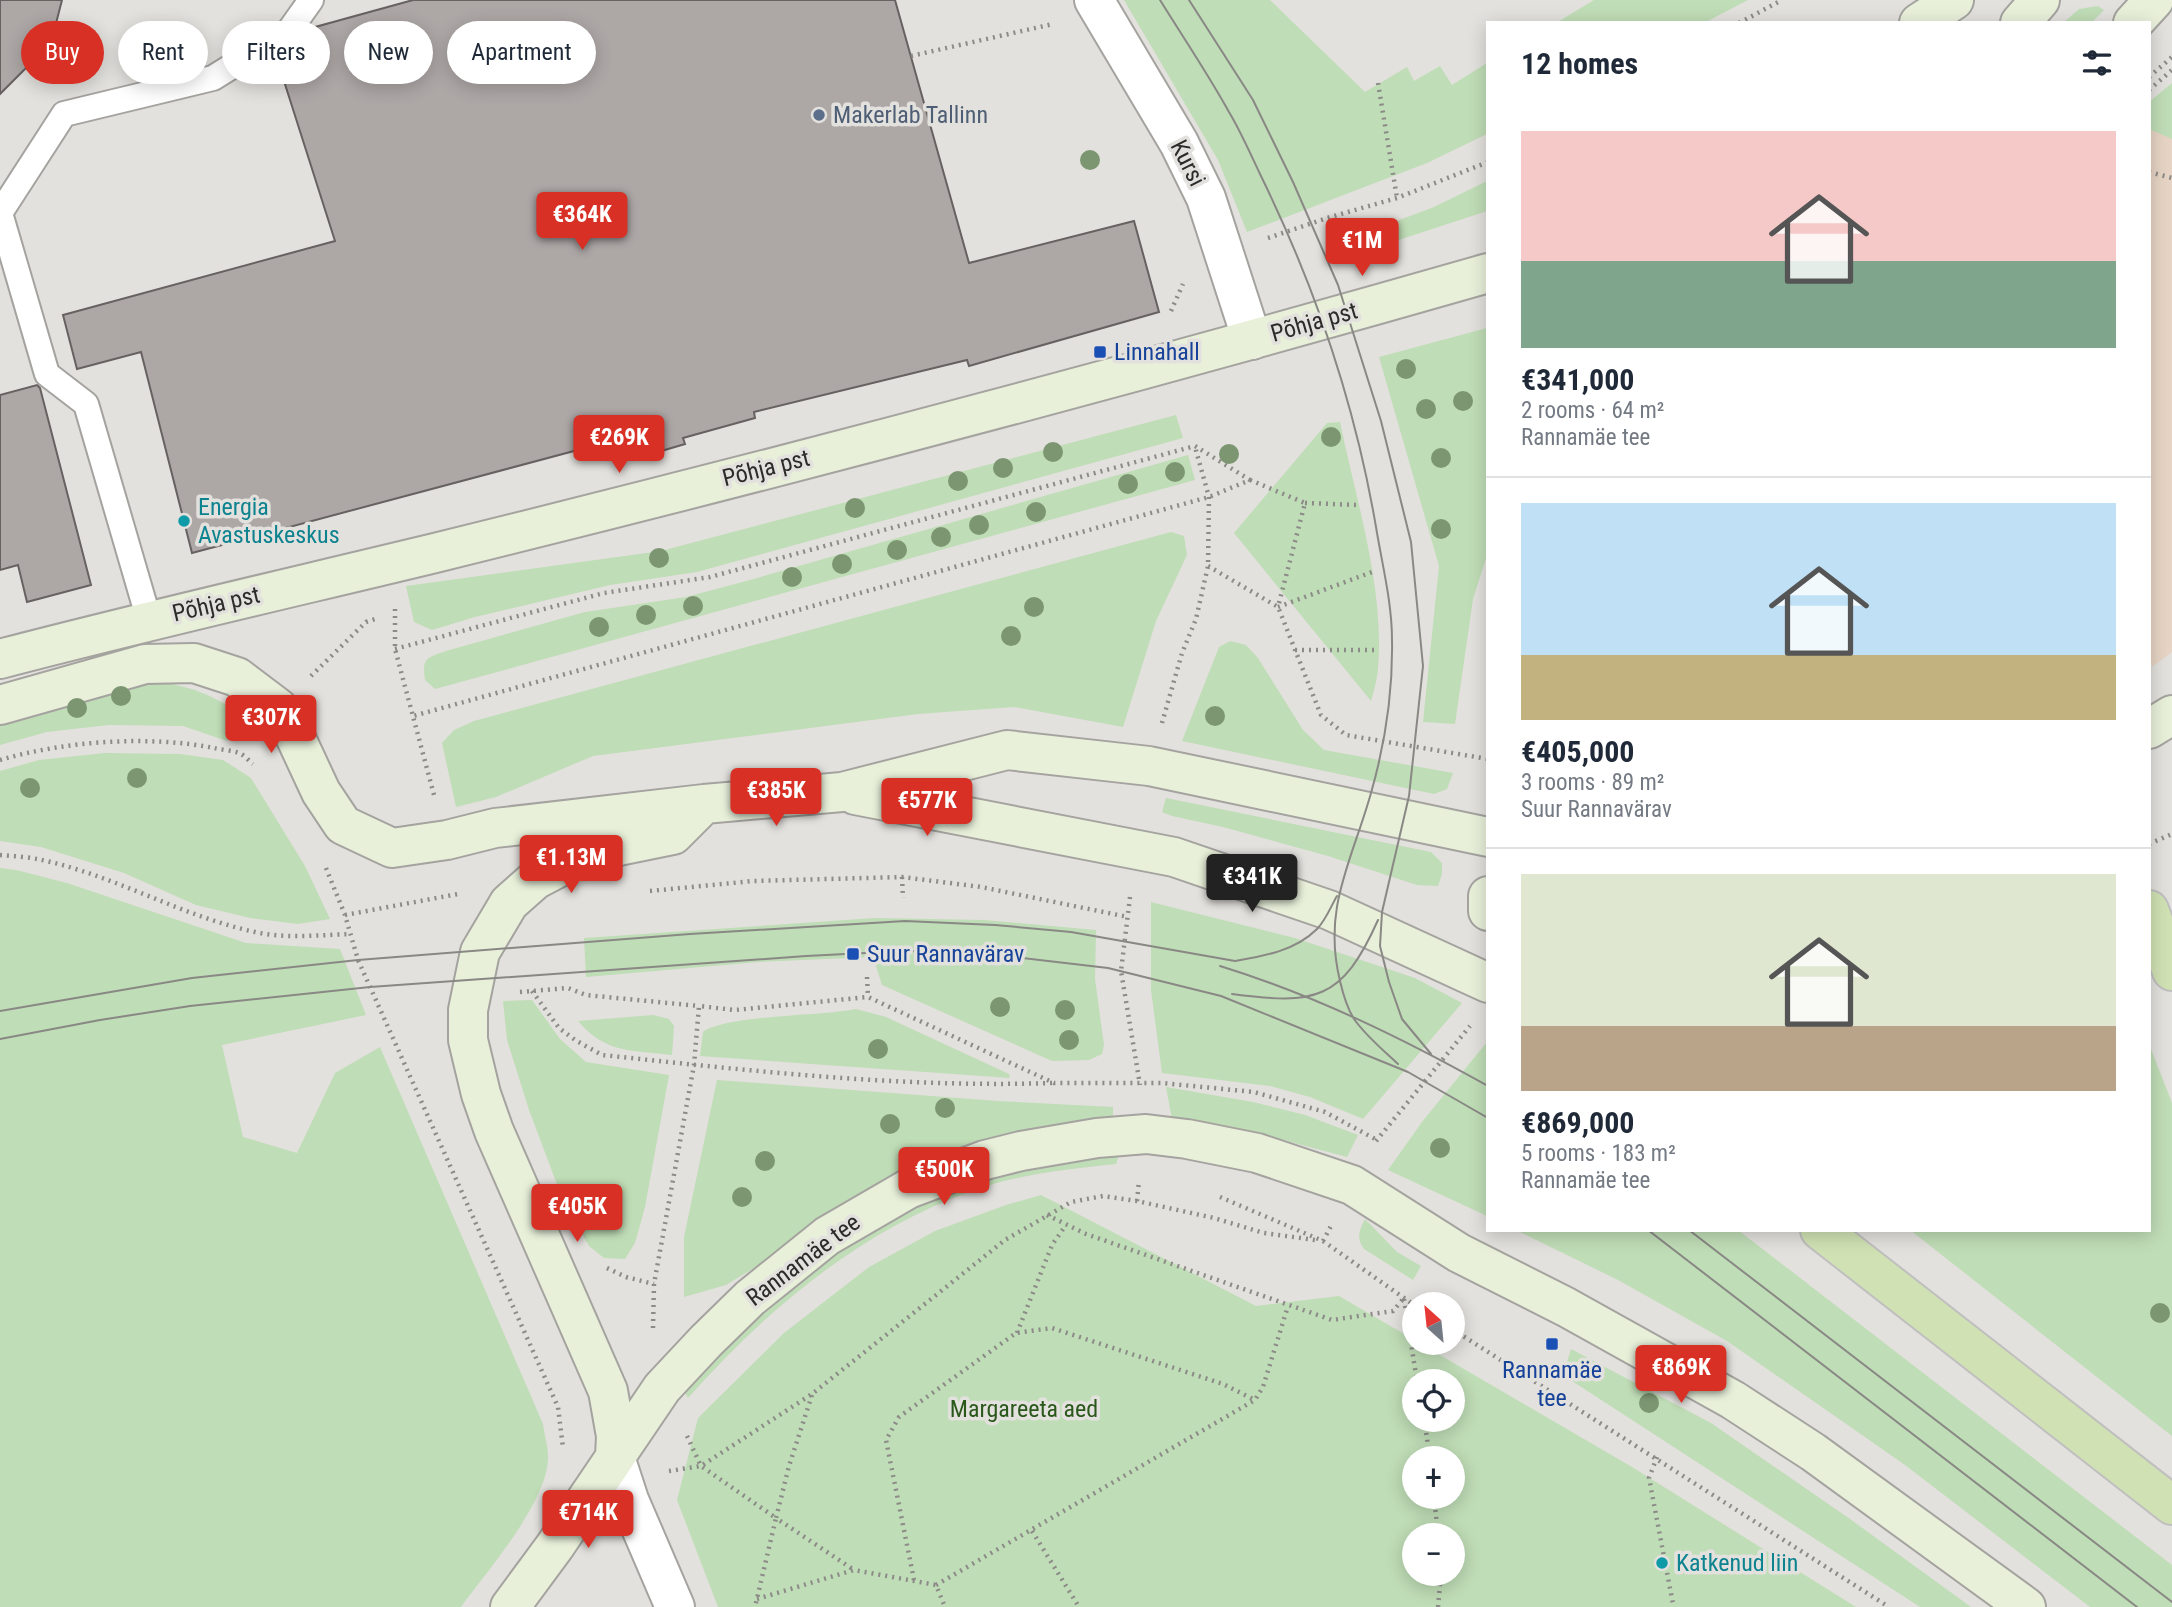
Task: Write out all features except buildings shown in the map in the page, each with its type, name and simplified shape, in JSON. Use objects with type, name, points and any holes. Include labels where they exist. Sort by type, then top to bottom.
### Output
[{"type":"main road","points":[[1922,21],[1954,0]]},
{"type":"main road","points":[[2022,21],[2040,0]]},
{"type":"main road","points":[[2135,21],[2155,0],[2172,16]]},
{"type":"main road","name":"Põhja pst","points":[[0,659],[149,620],[388,564],[1088,386],[1486,274]]},
{"type":"main road","points":[[0,705],[145,664],[194,663],[237,677],[278,708],[321,792],[344,825],[392,848],[447,840],[495,828],[704,804],[842,792],[1007,750],[1149,766],[1486,838]]},
{"type":"main road","points":[[2151,728],[2172,715]]},
{"type":"main road","points":[[842,792],[1174,858],[1329,909],[1486,982]]},
{"type":"main road","points":[[615,1457],[616,1436],[608,1391],[494,1131],[481,1094],[468,1040],[468,1010],[480,952],[509,903],[535,880],[571,861],[619,846],[673,835],[704,804]]},
{"type":"main road","points":[[2151,915],[2172,971]]},
{"type":"main road","name":"Rannamäe tee","points":[[510,1607],[662,1388],[706,1341],[787,1266],[847,1224],[908,1189],[985,1160],[1054,1144],[1146,1134],[1257,1153],[1352,1185],[1459,1253],[1566,1307],[1733,1400],[1813,1452],[2026,1607]]},
{"type":"main road","points":[[1823,1232],[2172,1505]]},
{"type":"street","name":"Kursi","points":[[1094,0],[1179,143],[1206,198],[1252,340]]},
{"type":"street","points":[[615,1457],[629,1500],[675,1607]]},
{"type":"lane","points":[[149,620],[86,404],[47,374],[0,213],[64,114],[213,78],[289,31],[311,0]]},
{"type":"path","points":[[1743,21],[1782,0]]},
{"type":"path","points":[[911,56],[1056,23]]},
{"type":"path","points":[[2151,76],[2172,57]]},
{"type":"path","points":[[2151,88],[2172,70]]},
{"type":"path","points":[[1378,83],[1397,198]]},
{"type":"path","points":[[1224,255],[1311,223],[1397,198],[1486,163]]},
{"type":"path","points":[[2151,173],[2172,178]]},
{"type":"path","points":[[395,649],[604,593],[710,577],[1195,446],[1250,480],[1305,503],[1358,505]]},
{"type":"path","points":[[1195,446],[1209,497],[1208,566],[1278,607]]},
{"type":"path","points":[[388,564],[396,611],[395,649],[413,716],[1209,497],[1250,480]]},
{"type":"path","points":[[1305,503],[1278,607],[1321,715],[1346,735],[1486,759]]},
{"type":"path","points":[[1278,607],[1372,572]]},
{"type":"path","points":[[310,677],[366,622]]},
{"type":"path","points":[[1295,650],[1377,650]]},
{"type":"path","points":[[0,760],[20,754],[81,745],[147,741],[196,744],[239,753],[258,768]]},
{"type":"path","points":[[2151,843],[2172,834]]},
{"type":"path","points":[[0,855],[42,859],[102,878],[199,916],[257,933],[305,936],[351,934]]},
{"type":"path","points":[[322,860],[345,915],[358,960],[558,1407],[564,1446],[561,1458]]},
{"type":"path","points":[[902,877],[903,898]]},
{"type":"path","points":[[646,891],[752,881],[902,877],[981,887],[1128,917],[1121,971],[1140,1082]]},
{"type":"path","points":[[345,915],[437,898]]},
{"type":"path","points":[[867,976],[868,996]]},
{"type":"path","points":[[510,992],[568,988],[586,995],[735,1010],[868,996],[1054,1083]]},
{"type":"path","points":[[532,991],[559,1028],[603,1055],[853,1080],[978,1085],[1140,1082],[1198,1085],[1254,1092],[1325,1112],[1377,1140],[1472,1023]]},
{"type":"path","points":[[653,1332],[654,1284],[694,1065],[699,1006]]},
{"type":"path","points":[[1137,1200],[1139,1177],[1150,1179]]},
{"type":"path","points":[[661,1472],[701,1466],[813,1394],[1005,1240],[1071,1202],[1104,1196],[1137,1200],[1264,1233],[1323,1241]]},
{"type":"path","points":[[1220,1196],[1323,1241],[1402,1297]]},
{"type":"path","points":[[1047,1215],[1086,1234],[1332,1320],[1393,1311],[1402,1300]]},
{"type":"path","points":[[1016,1333],[1052,1245],[1066,1225]]},
{"type":"path","points":[[601,1265],[626,1277],[654,1284]]},
{"type":"path","points":[[682,1425],[701,1466],[854,1570],[936,1585],[1255,1400],[1263,1387],[1288,1306]]},
{"type":"path","points":[[914,1580],[886,1440],[899,1417],[1016,1333],[1052,1328],[1223,1384],[1255,1400]]},
{"type":"path","points":[[1465,1337],[1889,1607]]},
{"type":"path","points":[[755,1607],[789,1466],[813,1394]]},
{"type":"path","points":[[1657,1457],[1649,1478],[1673,1604]]},
{"type":"path","points":[[1031,1530],[1079,1607]]},
{"type":"path","points":[[756,1599],[854,1570]]},
{"type":"path","points":[[936,1585],[944,1607]]},
{"type":"path","points":[[1438,1607],[1440,1586]]},
{"type":"shaded area","points":[[2172,92],[2172,652],[2152,667],[2151,664],[2151,110]]},
{"type":"green space","points":[[1124,0],[1270,0],[1365,92],[1407,67],[1414,81],[1440,66],[1452,85],[1486,64],[1486,134],[1427,163],[1247,232],[1218,160]]},
{"type":"green space","points":[[1594,0],[1748,0],[1708,21],[1559,21]]},
{"type":"green space","points":[[2098,6],[2104,10],[2093,21],[2065,21],[2079,9]]},
{"type":"green space","points":[[2172,83],[2172,139],[2151,130],[2151,100]]},
{"type":"green space","points":[[1486,181],[1486,211],[1350,256],[1347,244],[1349,239],[1434,207]]},
{"type":"green space","points":[[1486,328],[1486,558],[1473,599],[1455,724],[1423,722],[1439,566],[1379,357]]},
{"type":"green space","points":[[1176,415],[1183,438],[697,572],[610,585],[432,630],[414,622],[406,586],[661,551]]},
{"type":"green space","points":[[1340,422],[1368,545],[1377,608],[1378,669],[1371,701],[1234,533],[1327,423]]},
{"type":"green space","points":[[1188,455],[1195,480],[435,689],[425,680],[424,667],[427,660],[446,651],[585,612],[686,597]]},
{"type":"green space","points":[[1171,532],[1184,536],[1187,555],[1156,621],[1123,727],[1014,707],[918,714],[593,756],[496,797],[456,807],[442,743],[454,730],[474,721]]},
{"type":"green space","points":[[1230,641],[1246,645],[1258,658],[1303,730],[1324,750],[1453,773],[1447,789],[1434,794],[1182,741],[1219,647]]},
{"type":"green space","points":[[151,681],[202,693],[247,717],[227,741],[183,726],[109,725],[47,732],[0,745],[0,716]]},
{"type":"green space","points":[[105,753],[180,754],[223,760],[251,778],[305,866],[330,919],[298,924],[250,918],[196,905],[124,873],[41,847],[0,841],[0,771],[39,760]]},
{"type":"green space","points":[[1166,798],[1431,852],[1442,863],[1442,874],[1438,886],[1417,885],[1328,856],[1172,816],[1162,812]]},
{"type":"green space","points":[[0,868],[67,883],[246,943],[340,949],[366,1015],[222,1045],[243,1137],[297,1153],[335,1073],[380,1047],[543,1424],[548,1456],[546,1474],[538,1494],[515,1535],[461,1607],[0,1607]]},
{"type":"green space","points":[[1151,902],[1295,938],[1415,978],[1462,1003],[1363,1119],[1310,1097],[1270,1086],[1162,1073],[1151,990]]},
{"type":"green space","points":[[875,918],[984,920],[1096,930],[1095,979],[1104,1045],[1102,1054],[1089,1060],[1052,1061],[882,985],[873,957],[759,962],[586,977],[584,938]]},
{"type":"green space","points":[[532,1000],[560,1039],[586,1062],[669,1075],[645,1207],[635,1243],[625,1259],[604,1258],[589,1246],[564,1203],[529,1110],[507,1040],[503,1001]]},
{"type":"green space","points":[[856,1009],[886,1017],[1009,1074],[1010,1078],[700,1056],[703,1032],[715,1026],[753,1019]]},
{"type":"green space","points":[[653,1015],[669,1019],[674,1026],[672,1055],[621,1049],[599,1040],[578,1021]]},
{"type":"green space","points":[[1486,1043],[1486,1216],[1388,1170],[1422,1122]]},
{"type":"green space","points":[[2151,1049],[2172,1103],[2172,1436],[1913,1232],[2151,1232]]},
{"type":"green space","points":[[717,1080],[1113,1107],[1113,1116],[1037,1128],[981,1142],[924,1162],[847,1200],[759,1265],[726,1285],[684,1297],[684,1237]]},
{"type":"green space","points":[[1166,1087],[1253,1102],[1305,1115],[1358,1135],[1347,1157],[1249,1131],[1172,1119]]},
{"type":"green space","points":[[1119,1155],[1116,1164],[1062,1170],[991,1184],[933,1207],[893,1227],[855,1250],[783,1304],[718,1365],[688,1398],[683,1389],[750,1321],[835,1252],[926,1200],[973,1182],[1062,1160]]},
{"type":"green space","name":"Margareeta aed","points":[[1041,1195],[1256,1306],[1339,1296],[1402,1333],[1402,1355],[1440,1355],[1464,1369],[1402,1369],[1402,1432],[1465,1432],[1465,1370],[1632,1467],[1856,1607],[718,1607],[677,1500],[698,1418],[784,1333],[869,1267],[935,1231]]},
{"type":"green space","points":[[1365,1219],[1397,1252],[1421,1266],[1413,1280],[1364,1249],[1359,1234]]},
{"type":"green space","points":[[1520,1232],[1741,1232],[2172,1565],[2172,1607],[2090,1607],[1905,1465],[1727,1341],[1618,1280]]},
{"type":"green space","points":[[1571,1349],[1711,1423],[1971,1607],[1920,1607],[1572,1381],[1566,1365]]},
{"type":"tram line","points":[[1160,0],[1238,127],[1280,216],[1331,346],[1357,436],[1386,583],[1392,640],[1391,679],[1384,737],[1376,774],[1337,907],[1335,955],[1342,991],[1352,1015],[1369,1037],[1398,1064]]},
{"type":"tram line","points":[[1189,0],[1253,100],[1293,182],[1338,285],[1381,421],[1411,542],[1423,666],[1409,796],[1382,912],[1380,946],[1402,1019],[1431,1054]]},
{"type":"tram line","points":[[0,1011],[192,978],[358,960],[690,934],[905,921],[1071,932],[1235,961],[1268,954],[1299,943],[1320,925],[1337,896]]},
{"type":"tram line","points":[[1232,994],[1285,998],[1305,997],[1323,992],[1338,982],[1352,967],[1378,920]]},
{"type":"tram line","points":[[0,1039],[190,1006],[370,987],[806,956],[905,951],[979,953],[1108,968],[1221,996],[1408,1072],[1486,1117]]},
{"type":"tram line","points":[[1220,966],[1289,990],[1357,1019],[1486,1085]]},
{"type":"tram line","points":[[1651,1232],[2137,1607]]},
{"type":"tram line","points":[[1692,1232],[2172,1602]]},
{"type":"place","name":"Makerlab Tallinn","points":[[819,115]]},
{"type":"place","name":"Linnahall","points":[[1100,352]]},
{"type":"place","name":"Energia Avastuskeskus","points":[[184,521]]},
{"type":"place","name":"Suur Rannavärav","points":[[853,954]]},
{"type":"place","name":"Rannamäe tee","points":[[1552,1344]]},
{"type":"place","name":"Katkenud liin","points":[[1662,1563]]}]
